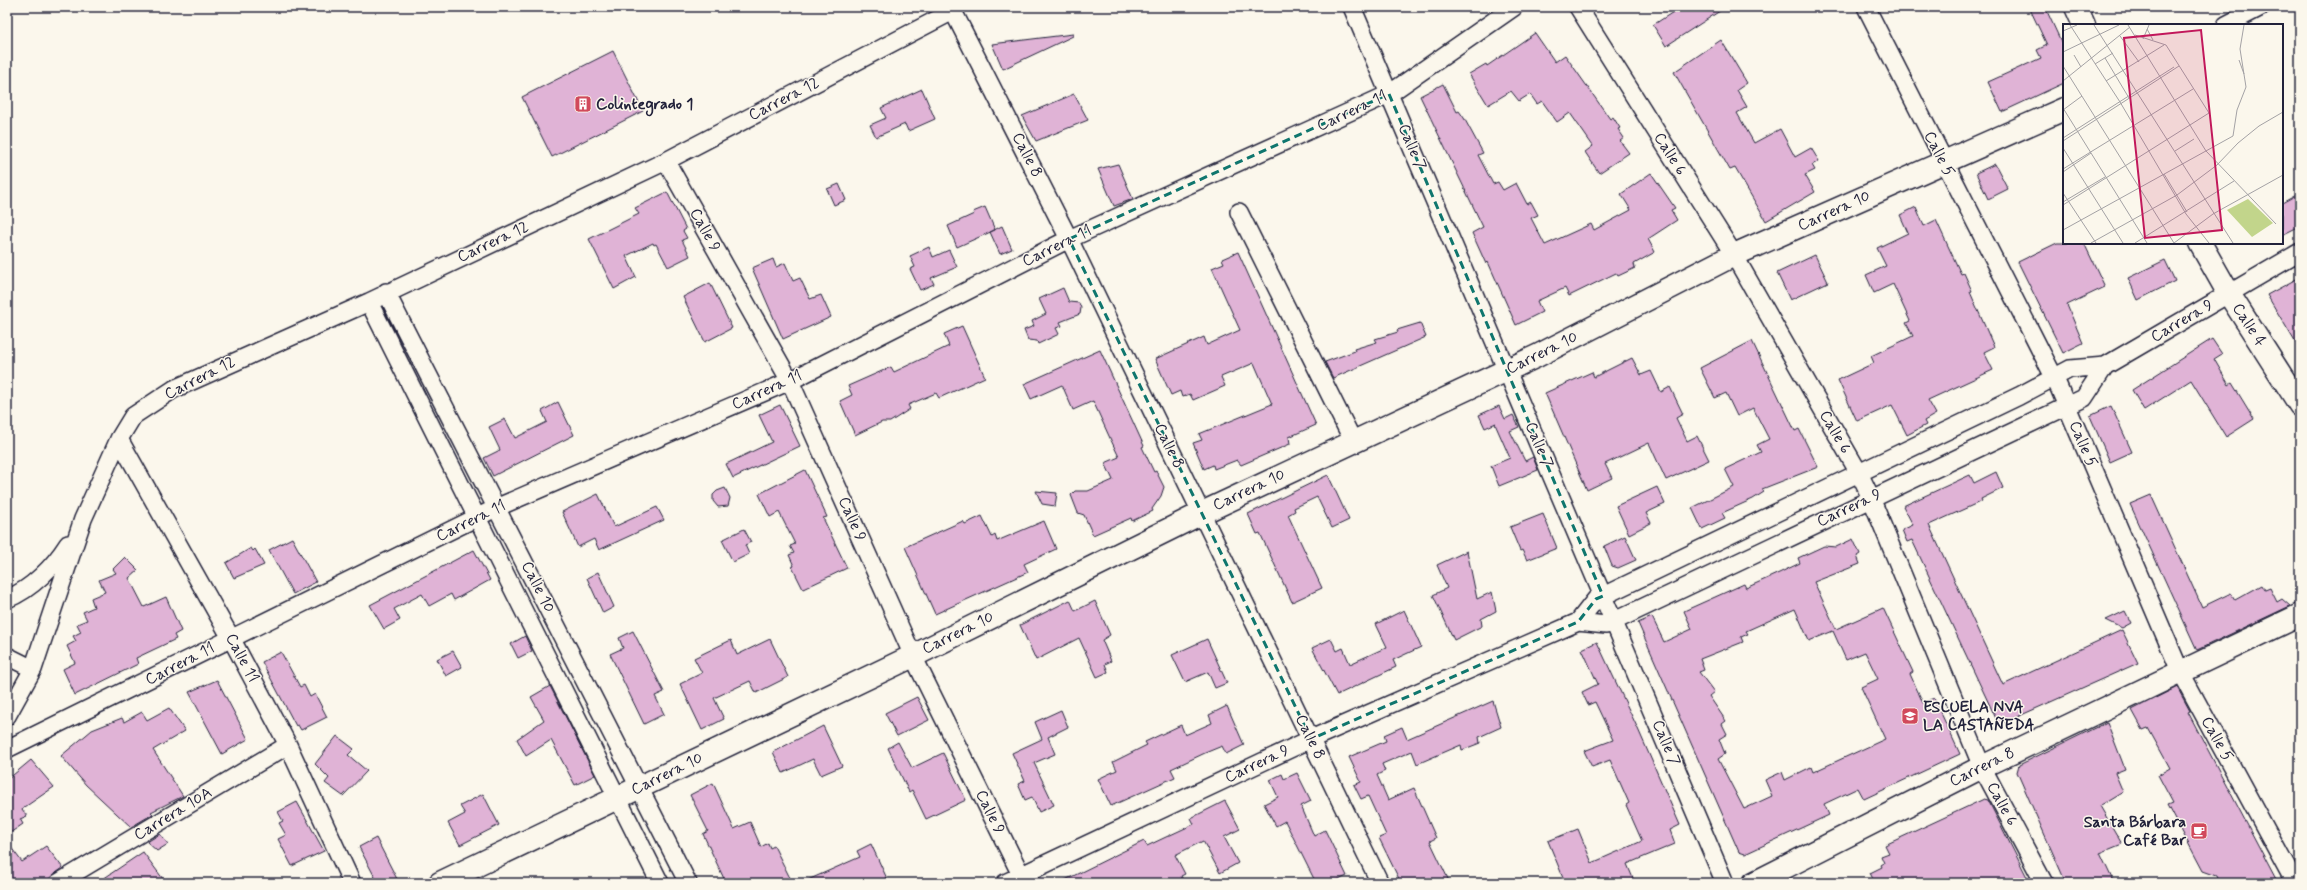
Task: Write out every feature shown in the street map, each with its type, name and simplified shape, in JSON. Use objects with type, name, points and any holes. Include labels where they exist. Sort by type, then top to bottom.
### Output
[{"type":"street","name":"Calle 7","points":[[1352,7],[1725,883]]},
{"type":"street","name":"Carrera 11","points":[[7,749],[498,507],[790,381],[1070,239],[1389,94],[1514,7]]},
{"type":"street","name":"Calle 6","points":[[1578,7],[1734,255],[1859,473],[1871,498],[1982,767],[2044,883]]},
{"type":"street","name":"Calle 5","points":[[1866,7],[2054,377],[2180,672],[2295,883]]},
{"type":"street","points":[[2076,7],[2084,24]]},
{"type":"street","points":[[2228,24],[2260,7]]},
{"type":"street","name":"Carrera 12","points":[[7,716],[34,669],[83,519],[119,439],[133,416],[174,388],[369,302],[386,292],[666,161],[954,11]]},
{"type":"street","name":"Calle 8","points":[[954,11],[1070,239],[1380,883]]},
{"type":"street","name":"Carrera 10","points":[[440,883],[913,656],[1202,513],[1507,370],[1734,255],[2063,109]]},
{"type":"street","name":"Calle 9","points":[[666,161],[790,381],[913,656],[1023,879]]},
{"type":"street","points":[[1239,212],[1353,441]]},
{"type":"street","name":"Calle 4","points":[[2201,244],[2229,294],[2300,405]]},
{"type":"street","name":"Carrera 9","points":[[1005,883],[1023,879],[1311,739],[1578,622],[1596,599],[1859,473],[2070,369],[2105,366],[2300,252]]},
{"type":"street","name":"Calle 10","points":[[386,292],[498,507],[688,883]]},
{"type":"street","name":"Calle 10","points":[[369,302],[479,517],[660,883]]},
{"type":"street","name":"Carrera 9","points":[[1578,622],[1606,625],[2084,398],[2105,366]]},
{"type":"street","name":"Calle 11","points":[[119,439],[231,638],[288,745],[352,883]]},
{"type":"street","name":"Carrera 12","points":[[7,599],[19,594],[57,562],[83,519]]},
{"type":"street","name":"Carrera 8","points":[[1754,883],[1982,767],[2300,615]]},
{"type":"street","points":[[7,656],[34,669]]},
{"type":"street","name":"Carrera 10A","points":[[58,883],[288,745]]},
{"type":"highlighted area","points":[[1389,94],[1603,596],[1596,599],[1578,622],[1311,739],[1069,239]]},
{"type":"building","points":[[1681,7],[1726,7],[1666,46],[1653,25]]},
{"type":"building","points":[[2029,7],[2045,7],[2063,46],[2063,83],[2002,112],[1988,82],[2041,58],[2037,50],[2047,45]]},
{"type":"building","points":[[1535,33],[1555,62],[1565,55],[1610,119],[1613,117],[1620,128],[1618,129],[1624,138],[1620,141],[1629,153],[1599,173],[1585,152],[1593,146],[1570,113],[1557,122],[1542,101],[1537,104],[1530,94],[1519,101],[1511,91],[1488,105],[1469,74],[1486,64],[1487,66]]},
{"type":"building","points":[[1073,34],[1073,36],[1003,69],[992,44]]},
{"type":"building","points":[[1721,40],[1747,83],[1737,90],[1747,107],[1737,113],[1754,143],[1780,129],[1795,157],[1811,148],[1819,161],[1812,165],[1815,170],[1805,175],[1815,192],[1766,221],[1735,168],[1730,170],[1674,72]]},
{"type":"building","name":"Colintegrado 1","points":[[613,51],[643,111],[552,157],[522,97]]},
{"type":"building","points":[[1443,84],[1457,112],[1459,111],[1464,118],[1483,153],[1478,155],[1493,184],[1498,182],[1503,190],[1516,183],[1527,204],[1531,202],[1538,215],[1531,218],[1545,245],[1591,224],[1594,230],[1631,210],[1621,194],[1651,173],[1675,208],[1671,210],[1677,220],[1648,239],[1655,252],[1634,264],[1635,268],[1618,276],[1616,273],[1569,296],[1565,288],[1537,301],[1542,312],[1516,325],[1488,262],[1486,264],[1472,233],[1483,227],[1420,96]]},
{"type":"building","points":[[922,89],[935,119],[908,131],[905,124],[876,137],[870,125],[886,118],[881,108]]},
{"type":"building","points":[[1074,94],[1088,120],[1036,141],[1022,116]]},
{"type":"building","points":[[1118,164],[1133,199],[1114,206],[1098,169]]},
{"type":"building","points":[[1995,164],[2008,189],[1988,199],[1976,173]]},
{"type":"building","points":[[839,184],[846,200],[834,205],[827,189]]},
{"type":"building","points":[[667,192],[686,229],[683,231],[687,238],[682,240],[690,256],[668,267],[656,244],[654,245],[653,243],[626,256],[636,277],[614,289],[589,239],[639,214],[635,208]]},
{"type":"building","points":[[2300,193],[2300,226],[2283,234],[2283,202]]},
{"type":"building","points":[[985,207],[995,230],[957,247],[948,226],[974,214],[973,212]]},
{"type":"building","points":[[1916,207],[1924,226],[1936,220],[1961,274],[1964,273],[1972,291],[1970,292],[1994,347],[1984,352],[1993,370],[1928,400],[1936,414],[1924,421],[1926,425],[1907,435],[1892,405],[1857,421],[1838,380],[1874,363],[1871,356],[1913,336],[1906,323],[1910,321],[1893,284],[1874,293],[1866,275],[1886,266],[1877,248],[1908,233],[1900,215]]},
{"type":"building","points":[[1002,226],[1012,249],[1000,254],[990,232]]},
{"type":"building","points":[[2057,243],[2084,244],[2105,287],[2067,305],[2083,343],[2063,353],[2018,262]]},
{"type":"building","points":[[929,247],[933,257],[949,250],[957,267],[931,278],[934,284],[920,290],[910,269],[915,267],[910,256]]},
{"type":"building","points":[[1238,252],[1316,425],[1289,437],[1290,444],[1241,465],[1237,460],[1214,469],[1213,465],[1204,469],[1193,443],[1202,440],[1199,434],[1272,404],[1254,363],[1221,377],[1225,386],[1193,400],[1190,394],[1182,397],[1180,391],[1171,395],[1155,359],[1204,337],[1207,345],[1240,330],[1212,268],[1224,263],[1222,259]]},
{"type":"building","points":[[1815,255],[1828,282],[1790,300],[1777,273]]},
{"type":"building","points":[[773,259],[776,267],[785,263],[793,281],[800,278],[810,299],[821,295],[831,317],[783,339],[752,268]]},
{"type":"building","points":[[2165,260],[2175,281],[2138,300],[2128,278]]},
{"type":"building","points":[[2300,277],[2300,350],[2267,295]]},
{"type":"building","points":[[710,283],[732,328],[705,342],[683,297]]},
{"type":"building","points":[[1063,288],[1069,302],[1079,303],[1081,308],[1080,314],[1060,322],[1062,326],[1056,328],[1059,334],[1038,344],[1037,341],[1028,340],[1024,330],[1034,326],[1032,321],[1046,314],[1039,299]]},
{"type":"building","points":[[1420,323],[1426,337],[1333,378],[1325,362],[1355,351],[1354,349],[1377,342],[1375,339]]},
{"type":"building","points":[[962,326],[985,377],[939,398],[936,393],[908,405],[910,409],[890,422],[882,422],[855,435],[840,401],[852,395],[848,386],[891,367],[894,372],[949,346],[944,334]]},
{"type":"building","points":[[2212,339],[2222,354],[2214,359],[2229,385],[2232,383],[2254,419],[2226,437],[2191,380],[2144,410],[2132,390]]},
{"type":"building","points":[[1752,341],[1795,431],[1799,429],[1818,467],[1762,489],[1764,492],[1753,499],[1722,513],[1725,518],[1702,529],[1692,508],[1734,487],[1725,469],[1761,452],[1757,445],[1769,439],[1753,408],[1737,416],[1726,393],[1715,398],[1700,368]]},
{"type":"building","points":[[1100,350],[1144,446],[1142,447],[1154,472],[1156,471],[1164,487],[1161,496],[1152,509],[1153,511],[1132,521],[1131,518],[1093,535],[1084,515],[1078,513],[1071,495],[1075,491],[1088,491],[1113,480],[1105,463],[1119,457],[1093,401],[1073,410],[1062,385],[1031,399],[1024,384]]},
{"type":"building","points":[[1632,358],[1641,375],[1651,371],[1661,392],[1670,387],[1683,414],[1676,418],[1687,441],[1697,436],[1709,460],[1666,480],[1649,443],[1605,464],[1612,478],[1587,490],[1545,393],[1592,372],[1594,377]]},
{"type":"building","points":[[558,402],[574,435],[493,476],[484,458],[500,450],[489,427],[505,419],[515,438],[547,422],[542,411]]},
{"type":"building","points":[[780,405],[800,446],[733,478],[726,464],[772,442],[759,415]]},
{"type":"building","points":[[1499,406],[1505,419],[1513,415],[1519,427],[1510,431],[1525,461],[1533,457],[1538,470],[1499,486],[1491,466],[1510,458],[1495,424],[1496,423],[1485,428],[1479,415]]},
{"type":"building","points":[[2111,406],[2132,452],[2110,462],[2090,416]]},
{"type":"building","points":[[805,470],[827,517],[823,518],[847,568],[803,589],[792,567],[794,566],[789,555],[794,553],[790,546],[795,544],[779,512],[770,517],[759,494]]},
{"type":"building","points":[[1996,472],[2003,488],[1981,499],[1982,501],[1929,525],[2003,685],[2122,630],[2138,663],[1999,725],[1912,540],[1907,542],[1902,530],[1913,525],[1903,506],[1970,475],[1974,483]]},
{"type":"building","points":[[1328,475],[1349,520],[1332,528],[1317,497],[1294,508],[1295,511],[1288,515],[1322,588],[1292,602],[1260,533],[1257,534],[1248,514]]},
{"type":"building","points":[[1657,487],[1665,504],[1646,513],[1651,523],[1629,534],[1616,506]]},
{"type":"building","points":[[725,488],[730,498],[728,506],[718,507],[713,501],[713,495],[717,491]]},
{"type":"building","points":[[1036,491],[1057,493],[1055,506],[1042,504]]},
{"type":"building","points":[[598,494],[614,527],[657,507],[664,520],[599,550],[594,539],[578,547],[562,512]]},
{"type":"building","points":[[2151,495],[2202,607],[2231,593],[2235,600],[2262,585],[2265,590],[2270,588],[2277,602],[2282,599],[2290,606],[2197,650],[2130,504]]},
{"type":"building","points":[[1543,514],[1557,548],[1527,560],[1522,550],[1520,551],[1510,527]]},
{"type":"building","points":[[982,516],[992,537],[995,535],[997,541],[1044,521],[1056,549],[1024,564],[1028,572],[935,614],[905,547],[963,521],[965,524]]},
{"type":"building","points":[[744,529],[751,542],[745,545],[749,554],[733,562],[722,540]]},
{"type":"building","points":[[1625,536],[1636,560],[1618,568],[1612,566],[1604,546]]},
{"type":"building","points":[[292,538],[316,582],[293,594],[269,550]]},
{"type":"building","points":[[1853,539],[1860,554],[1857,556],[1860,564],[1814,582],[1836,629],[1883,608],[1913,672],[1910,674],[1923,703],[1934,698],[1960,754],[1864,799],[1858,788],[1824,804],[1829,815],[1745,854],[1739,852],[1638,623],[1652,617],[1664,642],[1692,629],[1684,611],[1744,584],[1746,588],[1779,573],[1800,563],[1798,558],[1824,546],[1836,547]],"holes":[[[1795,609],[1809,641],[1833,631],[1846,660],[1865,652],[1878,679],[1861,687],[1885,739],[1813,772],[1811,767],[1785,780],[1782,772],[1765,780],[1772,796],[1744,809],[1718,759],[1725,754],[1719,739],[1727,734],[1722,724],[1726,721],[1709,696],[1714,692],[1699,672],[1704,670],[1700,659],[1743,642],[1741,637],[1748,634],[1746,631]]]},
{"type":"building","points":[[251,548],[253,551],[255,549],[264,565],[234,578],[226,563]]},
{"type":"building","points":[[474,550],[490,580],[454,600],[451,594],[429,606],[422,594],[394,609],[400,620],[384,629],[370,605]]},
{"type":"building","points":[[1467,551],[1477,599],[1492,592],[1496,611],[1481,619],[1482,626],[1454,640],[1433,595],[1447,588],[1437,565]]},
{"type":"building","points":[[125,557],[138,570],[129,578],[144,607],[166,597],[181,631],[174,635],[176,639],[136,658],[138,664],[75,695],[63,669],[75,663],[67,646],[76,641],[73,636],[81,632],[77,624],[87,620],[83,612],[94,607],[91,598],[105,592],[99,580],[116,573],[113,569]]},
{"type":"building","points":[[598,572],[614,607],[603,613],[587,578]]},
{"type":"building","points":[[1070,600],[1075,611],[1095,601],[1110,635],[1102,640],[1111,661],[1105,664],[1108,672],[1097,677],[1079,638],[1036,660],[1020,625]]},
{"type":"building","points":[[1404,610],[1421,647],[1393,660],[1396,667],[1337,695],[1312,648],[1331,639],[1337,651],[1343,648],[1350,664],[1387,647],[1376,624]]},
{"type":"building","points":[[2125,611],[2131,623],[2122,628],[2106,620]]},
{"type":"building","points":[[633,631],[664,692],[655,696],[664,714],[644,724],[610,654],[623,648],[619,638]]},
{"type":"building","points":[[525,636],[532,651],[518,658],[511,644]]},
{"type":"building","points":[[770,639],[788,677],[756,693],[750,681],[714,698],[724,719],[702,730],[680,684],[702,673],[694,658],[731,640],[737,655]]},
{"type":"building","points":[[1207,639],[1227,683],[1215,688],[1208,672],[1185,682],[1172,655]]},
{"type":"building","points":[[1597,642],[1638,729],[1680,825],[1670,830],[1675,844],[1627,864],[1635,883],[1576,883],[1574,879],[1565,882],[1548,841],[1578,829],[1592,863],[1642,841],[1626,805],[1629,803],[1610,760],[1592,767],[1584,751],[1613,740],[1595,702],[1588,705],[1582,692],[1598,684],[1582,649]]},
{"type":"building","points":[[453,651],[462,667],[446,676],[437,659]]},
{"type":"building","points":[[281,652],[300,687],[304,685],[310,697],[315,694],[327,717],[301,730],[298,725],[296,726],[262,662]]},
{"type":"building","points":[[217,680],[248,739],[222,754],[189,692]]},
{"type":"building","points":[[550,686],[595,775],[575,785],[551,740],[526,756],[517,739],[544,720],[531,697]]},
{"type":"building","points":[[2177,687],[2190,711],[2188,712],[2278,883],[2220,883],[2217,876],[2203,871],[2168,805],[2173,803],[2158,775],[2170,768],[2148,728],[2143,730],[2132,710]]},
{"type":"building","points":[[917,697],[929,720],[897,736],[885,713]]},
{"type":"building","points":[[1493,701],[1501,727],[1479,737],[1480,743],[1462,750],[1461,745],[1417,764],[1412,751],[1382,764],[1385,771],[1377,775],[1388,800],[1414,788],[1436,838],[1430,841],[1450,883],[1401,883],[1379,838],[1386,835],[1368,796],[1361,799],[1354,785],[1361,782],[1349,757],[1386,741],[1384,735],[1402,727],[1407,739]]},
{"type":"building","points":[[1227,706],[1244,745],[1226,754],[1222,746],[1205,753],[1171,769],[1175,777],[1111,806],[1098,779],[1117,770],[1113,762],[1147,745],[1145,742],[1181,725],[1185,735],[1212,723],[1209,715]]},
{"type":"building","points":[[169,708],[185,731],[153,750],[183,796],[151,812],[153,814],[131,827],[86,785],[61,756],[92,730],[122,718],[124,722],[142,712],[147,720]]},
{"type":"building","points":[[1061,710],[1068,727],[1048,737],[1055,754],[1034,763],[1054,805],[1039,812],[1032,797],[1025,800],[1018,784],[1025,781],[1012,753],[1042,739],[1035,722]]},
{"type":"building","points":[[2107,722],[2125,769],[2115,773],[2123,792],[2100,806],[2122,844],[2100,853],[2114,883],[2066,883],[2017,772],[2019,765]]},
{"type":"building","points":[[823,726],[842,766],[821,775],[813,759],[783,773],[773,752]]},
{"type":"building","points":[[337,736],[354,749],[348,755],[367,771],[343,796],[325,783],[329,778],[315,764]]},
{"type":"building","points":[[898,742],[912,768],[943,753],[966,800],[926,819],[912,790],[909,792],[888,748]]},
{"type":"building","points":[[31,760],[54,787],[22,809],[27,816],[20,819],[23,824],[7,835],[7,780]]},
{"type":"building","points":[[1297,773],[1311,801],[1301,806],[1314,836],[1325,830],[1347,876],[1332,883],[1316,883],[1285,821],[1276,826],[1264,804],[1278,797],[1270,780],[1282,774],[1284,779]]},
{"type":"building","points":[[713,783],[734,829],[750,822],[761,847],[768,843],[770,848],[774,846],[790,878],[781,883],[726,883],[703,834],[708,831],[690,795]]},
{"type":"building","points":[[483,794],[499,825],[460,845],[448,823],[465,814],[460,806]]},
{"type":"building","points":[[1984,799],[1988,800],[2030,883],[1875,883],[1870,873],[1882,867],[1881,865],[1884,863],[1881,856],[1889,853],[1885,845]]},
{"type":"building","points":[[1225,801],[1240,829],[1224,837],[1238,863],[1220,873],[1203,841],[1175,855],[1185,874],[1181,876],[1185,883],[1059,883],[1144,841],[1147,846],[1194,824],[1191,818]]},
{"type":"building","points":[[297,802],[324,851],[292,866],[278,839],[286,835],[279,823],[283,821],[278,812]]},
{"type":"building","points":[[160,834],[168,844],[157,851],[147,842]]},
{"type":"building","points":[[376,838],[397,879],[389,883],[378,883],[359,847]]},
{"type":"building","points":[[7,842],[22,862],[46,846],[63,868],[53,875],[48,883],[7,883]]},
{"type":"building","points":[[871,844],[889,883],[801,883],[860,857],[857,851]]},
{"type":"building","points":[[143,852],[166,883],[97,883]]},
{"type":"place","name":"Colintegrado 1","points":[[583,104]]},
{"type":"place","name":"ESCUELA NVA LA CASTAÑEDA","points":[[1910,716]]},
{"type":"place","name":"Santa Bárbara Café Bar","points":[[2199,831]]}]
